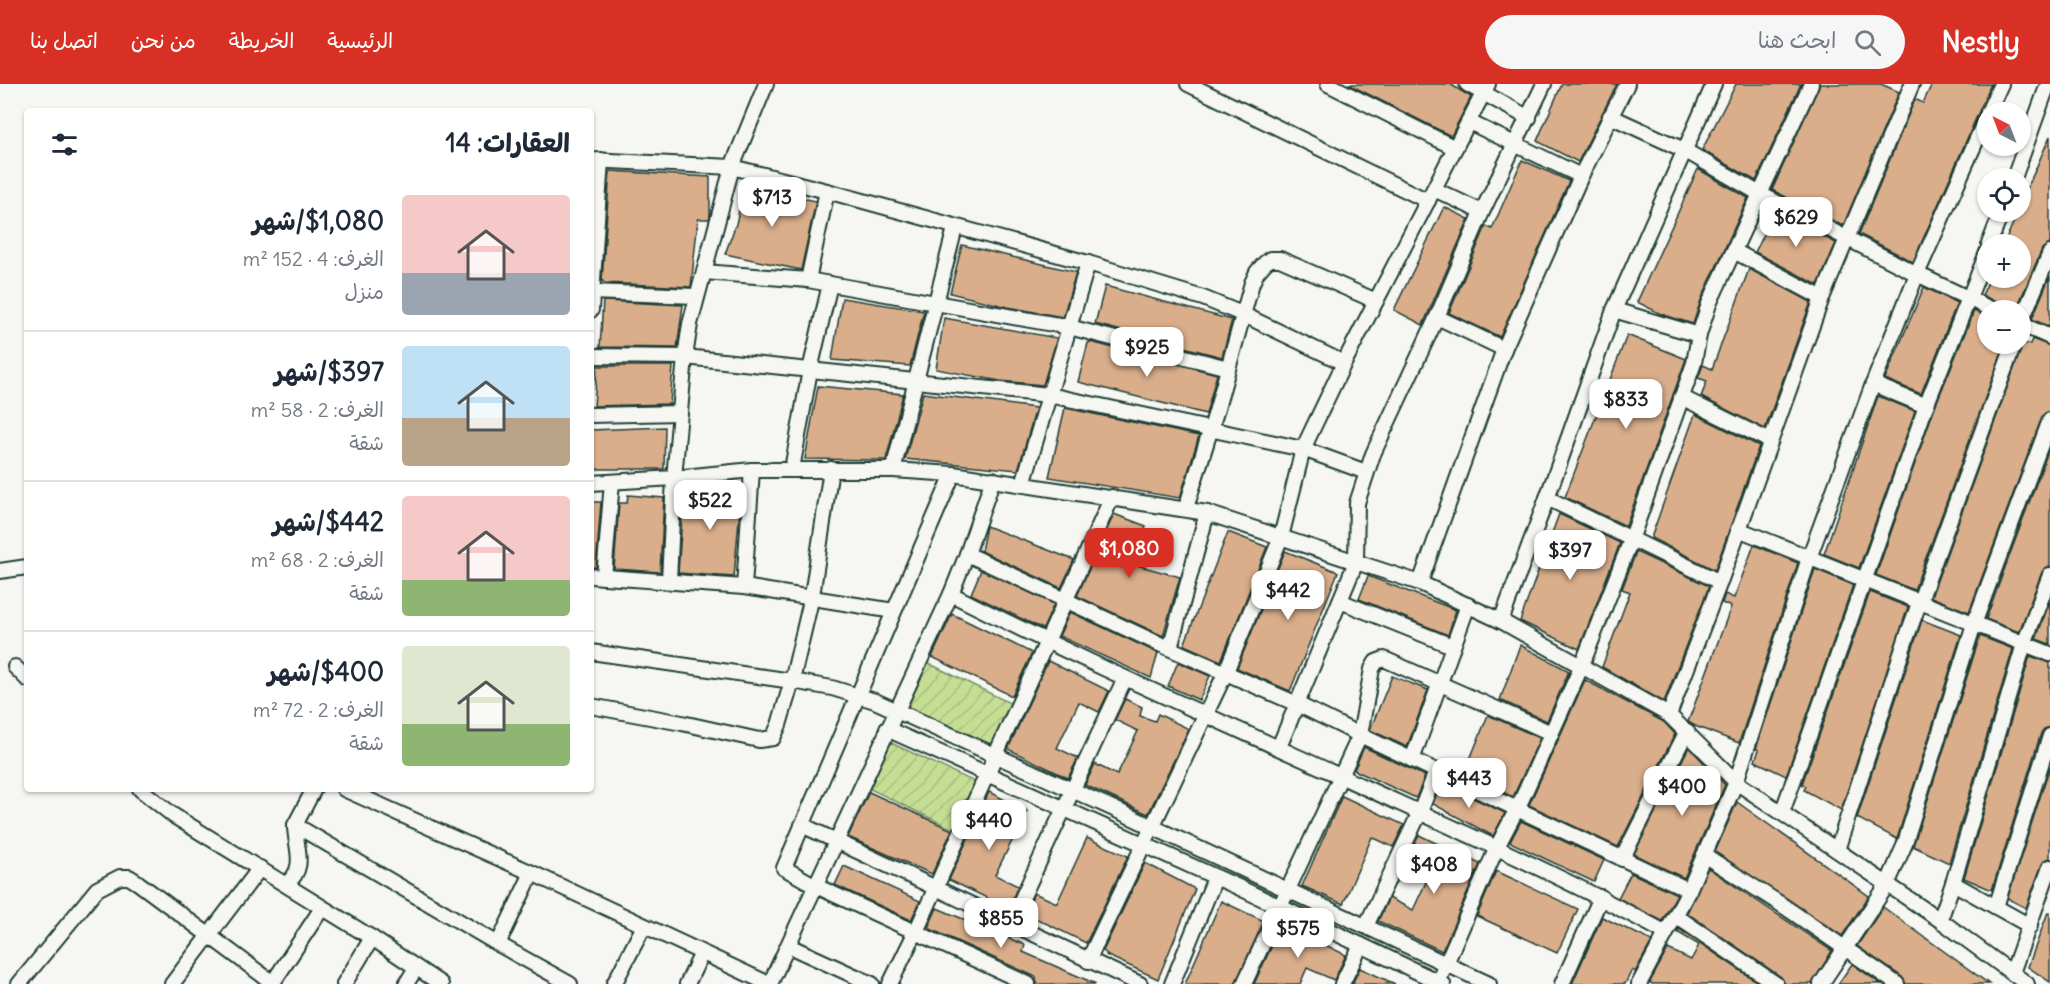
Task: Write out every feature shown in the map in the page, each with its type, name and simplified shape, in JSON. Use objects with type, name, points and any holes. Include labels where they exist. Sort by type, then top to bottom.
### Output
[{"type":"street","points":[[669,581],[674,478],[685,357],[696,296],[732,167],[766,84]]},
{"type":"street","points":[[1188,84],[1431,195],[1482,212]]},
{"type":"street","points":[[1328,84],[1455,148]]},
{"type":"street","points":[[1467,84],[1486,89],[1529,118]]},
{"type":"street","points":[[1279,747],[1356,562],[1357,503],[1372,454],[1437,317],[1482,212],[1544,84]]},
{"type":"street","points":[[1420,583],[1504,349],[1581,176],[1627,84]]},
{"type":"street","points":[[1501,621],[1614,310],[1714,84]]},
{"type":"street","points":[[887,729],[1143,844],[1441,983],[1447,963],[1497,847],[1582,665],[1631,540],[1694,363],[1699,334],[1709,304],[1811,84]]},
{"type":"street","points":[[1993,102],[2001,84]]},
{"type":"street","points":[[2018,168],[2048,84]]},
{"type":"street","points":[[1669,715],[1720,582],[1822,298],[1907,86]]},
{"type":"street","points":[[1088,961],[1225,674],[1281,537],[1303,449],[1344,363],[1486,89]]},
{"type":"street","points":[[1610,116],[1684,150],[1760,194],[1977,302]]},
{"type":"street","points":[[1469,122],[1581,176]]},
{"type":"street","points":[[1642,983],[1689,890],[1736,782],[1809,558],[1873,384],[1917,274],[1977,138]]},
{"type":"street","points":[[594,226],[596,160],[732,167],[1088,263],[1203,298],[1344,363]]},
{"type":"street","points":[[808,280],[827,191]]},
{"type":"street","points":[[893,470],[955,228]]},
{"type":"street","points":[[1734,251],[1822,298]]},
{"type":"street","points":[[2031,300],[2050,254]]},
{"type":"street","points":[[1186,508],[1242,314],[1257,272],[1265,263],[1275,258],[1287,261],[1376,301]]},
{"type":"street","points":[[1023,484],[1088,263]]},
{"type":"street","points":[[704,272],[808,280],[1069,327],[1228,368]]},
{"type":"street","points":[[1782,813],[1926,406],[1977,280]]},
{"type":"street","points":[[792,469],[810,370],[830,284]]},
{"type":"street","points":[[594,292],[696,296]]},
{"type":"street","points":[[1614,310],[1699,334]]},
{"type":"street","points":[[1437,317],[1504,349]]},
{"type":"street","points":[[2031,328],[2050,337]]},
{"type":"street","points":[[1837,850],[1876,726],[2010,354]]},
{"type":"street","points":[[594,356],[685,357],[1049,394],[1303,449],[1366,472]]},
{"type":"street","points":[[1873,384],[1926,406]]},
{"type":"street","points":[[1680,398],[1770,441]]},
{"type":"street","points":[[594,416],[680,413]]},
{"type":"street","points":[[1821,984],[1887,885],[1904,846],[1974,624],[2050,420]]},
{"type":"street","points":[[594,483],[792,469],[893,470],[953,474],[1186,508],[1420,583],[1501,621],[1669,715],[1736,782],[1940,920],[2027,984]]},
{"type":"street","points":[[594,707],[759,740],[773,738],[792,681],[812,596],[831,469]]},
{"type":"street","points":[[744,587],[752,470]]},
{"type":"street","points":[[953,474],[784,868],[816,886],[1028,984]]},
{"type":"street","points":[[351,792],[532,873],[770,984],[951,594],[993,479]]},
{"type":"street","points":[[612,482],[598,577],[744,587],[812,596],[894,611]]},
{"type":"street","points":[[890,984],[1112,497]]},
{"type":"street","points":[[1547,498],[1720,582]]},
{"type":"street","points":[[1170,648],[1207,513]]},
{"type":"street","points":[[1738,529],[2050,654]]},
{"type":"street","points":[[967,554],[1225,674],[1297,704],[1516,810],[1689,890]]},
{"type":"street","points":[[0,572],[24,568]]},
{"type":"street","points":[[1940,920],[1953,884],[2024,644],[2050,575]]},
{"type":"street","points":[[951,594],[1047,643],[1497,847],[1601,897],[1666,933]]},
{"type":"street","points":[[1340,601],[1452,646]]},
{"type":"street","points":[[1412,760],[1468,605]]},
{"type":"street","points":[[594,652],[792,681],[858,695],[996,755],[1489,984]]},
{"type":"street","points":[[1244,984],[1360,735],[1372,669],[1378,660],[1390,660],[1439,685],[1551,733]]},
{"type":"street","points":[[15,667],[24,676]]},
{"type":"street","points":[[1010,924],[1125,678]]},
{"type":"street","points":[[1622,859],[1687,731]]},
{"type":"street","points":[[1995,907],[2050,736]]},
{"type":"street","points":[[1366,926],[1420,812],[1436,772]]},
{"type":"street","points":[[144,792],[174,816],[372,938],[441,984]]},
{"type":"street","points":[[286,885],[295,876],[299,864],[295,825],[312,792]]},
{"type":"street","points":[[295,825],[570,984]]},
{"type":"street","points":[[802,825],[1140,984]]},
{"type":"street","points":[[1704,855],[1897,984]]},
{"type":"street","points":[[2012,973],[2046,892],[2050,867]]},
{"type":"street","points":[[172,984],[260,868]]},
{"type":"street","points":[[498,944],[532,873]]},
{"type":"street","points":[[19,984],[97,889],[120,877],[129,877],[137,882],[210,934],[272,983],[322,908]]},
{"type":"street","points":[[1172,984],[1215,878]]},
{"type":"street","points":[[1953,884],[2030,926]]},
{"type":"street","points":[[1562,984],[1601,897]]},
{"type":"street","points":[[1676,916],[1776,984]]},
{"type":"street","points":[[614,984],[644,926]]},
{"type":"street","points":[[344,984],[372,938]]},
{"type":"street","points":[[789,945],[872,984]]},
{"type":"street","points":[[1342,984],[1361,945]]},
{"type":"street","points":[[687,984],[702,953]]},
{"type":"street","points":[[406,984],[416,968]]},
{"type":"green space","points":[[928,663],[1012,704],[991,750],[905,712]]},
{"type":"green space","points":[[889,742],[979,784],[957,831],[868,788]]},
{"type":"building","points":[[1348,84],[1450,84],[1471,97],[1451,136]]},
{"type":"building","points":[[1562,84],[1617,84],[1578,162],[1537,141]]},
{"type":"building","points":[[1736,84],[1801,84],[1756,181],[1702,150]]},
{"type":"building","points":[[1820,84],[1881,84],[1899,92],[1843,226],[1772,190]]},
{"type":"building","points":[[1932,84],[1991,84],[1983,102],[1977,102],[1977,116],[1913,262],[1859,234],[1915,99],[1923,103]]},
{"type":"building","points":[[2050,136],[2050,244],[2042,249],[2031,275],[2031,234],[2008,234],[2014,222],[2031,222],[2031,180]]},
{"type":"building","points":[[1522,160],[1569,181],[1500,337],[1449,313],[1486,226],[1492,229]]},
{"type":"building","points":[[1698,169],[1748,198],[1701,300],[1693,324],[1661,314],[1637,302]]},
{"type":"building","points":[[610,171],[710,177],[710,216],[709,219],[698,219],[691,287],[604,283],[602,280]]},
{"type":"building","points":[[745,186],[816,201],[801,270],[725,254],[736,224]]},
{"type":"building","points":[[1444,207],[1469,219],[1423,325],[1394,310]]},
{"type":"building","points":[[1776,212],[1836,243],[1818,285],[1755,252]]},
{"type":"building","points":[[962,245],[1076,272],[1063,317],[950,293]]},
{"type":"building","points":[[1749,269],[1811,302],[1765,429],[1701,397],[1707,381],[1698,378],[1703,365],[1712,369]]},
{"type":"building","points":[[2050,276],[2050,327],[2032,319]]},
{"type":"building","points":[[1105,286],[1232,320],[1222,357],[1095,324]]},
{"type":"building","points":[[1924,287],[1957,303],[1921,394],[1885,379]]},
{"type":"building","points":[[1985,288],[2025,288],[2020,300],[1992,300],[1982,295]]},
{"type":"building","points":[[842,298],[924,311],[910,366],[832,360]]},
{"type":"building","points":[[603,301],[683,305],[677,348],[600,347]]},
{"type":"building","points":[[1974,311],[1977,312],[1977,354],[2001,354],[1914,590],[1876,575],[1934,409]]},
{"type":"building","points":[[944,318],[1057,338],[1043,385],[1000,381],[936,369]]},
{"type":"building","points":[[1627,335],[1686,359],[1626,526],[1565,497]]},
{"type":"building","points":[[2032,339],[2050,346],[2050,411],[2042,417],[1969,612],[1931,597],[2019,354],[2031,354]]},
{"type":"building","points":[[1090,342],[1217,374],[1206,414],[1078,382]]},
{"type":"building","points":[[597,366],[673,366],[670,404],[594,406]]},
{"type":"building","points":[[818,386],[903,394],[886,460],[805,459]]},
{"type":"building","points":[[923,393],[1036,408],[1018,470],[905,459]]},
{"type":"building","points":[[1878,396],[1915,411],[1859,568],[1824,554]]},
{"type":"building","points":[[1065,408],[1199,436],[1180,498],[1049,477]]},
{"type":"building","points":[[1695,414],[1759,446],[1715,570],[1651,538]]},
{"type":"building","points":[[665,427],[664,469],[594,469],[594,430]]},
{"type":"building","points":[[2050,446],[2050,566],[2042,572],[2019,632],[1986,619]]},
{"type":"building","points":[[742,485],[734,577],[678,573],[684,488]]},
{"type":"building","points":[[628,495],[664,498],[660,572],[614,569],[619,503],[627,503]]},
{"type":"building","points":[[594,502],[601,502],[596,567],[594,567]]},
{"type":"building","points":[[1114,514],[1146,526],[1133,564],[1180,577],[1163,636],[1077,596]]},
{"type":"building","points":[[1559,514],[1620,543],[1579,649],[1520,621]]},
{"type":"building","points":[[986,526],[1074,560],[1061,588],[981,551]]},
{"type":"building","points":[[1228,532],[1267,547],[1221,661],[1184,645]]},
{"type":"building","points":[[1754,545],[1798,563],[1739,743],[1688,722],[1731,607],[1722,603],[1725,594],[1734,598]]},
{"type":"building","points":[[1285,551],[1338,572],[1290,691],[1237,668]]},
{"type":"building","points":[[1636,552],[1709,586],[1664,702],[1602,667],[1630,592],[1622,589]]},
{"type":"building","points":[[1815,569],[1853,585],[1786,776],[1755,761],[1759,750],[1756,749]]},
{"type":"building","points":[[981,570],[1054,604],[1043,629],[971,594]]},
{"type":"building","points":[[1368,576],[1456,610],[1448,635],[1359,599]]},
{"type":"building","points":[[1870,592],[1908,607],[1841,810],[1804,790],[1806,786],[1802,784]]},
{"type":"building","points":[[2050,601],[2050,644],[2036,639]]},
{"type":"building","points":[[1070,612],[1158,653],[1151,678],[1059,636]]},
{"type":"building","points":[[952,614],[1032,653],[1012,696],[932,657]]},
{"type":"building","points":[[1922,620],[1961,635],[1897,839],[1857,818]]},
{"type":"building","points":[[1980,636],[2013,649],[1949,863],[1913,846]]},
{"type":"building","points":[[1520,645],[1569,671],[1547,721],[1500,700]]},
{"type":"building","points":[[2030,656],[2050,663],[2050,727],[2041,733],[1992,890],[1964,878]]},
{"type":"building","points":[[1048,661],[1109,691],[1099,712],[1079,702],[1057,748],[1078,758],[1068,778],[1008,749]]},
{"type":"building","points":[[1178,662],[1210,676],[1199,700],[1168,686]]},
{"type":"building","points":[[1392,676],[1428,690],[1407,747],[1370,730]]},
{"type":"building","points":[[1585,680],[1664,722],[1675,734],[1618,847],[1529,805]]},
{"type":"building","points":[[1125,699],[1142,707],[1140,716],[1155,721],[1158,714],[1189,729],[1148,814],[1085,785],[1095,764],[1117,775],[1138,731],[1115,720]]},
{"type":"building","points":[[1488,715],[1540,738],[1513,797],[1464,774]]},
{"type":"building","points":[[1364,747],[1425,776],[1416,798],[1354,770]]},
{"type":"building","points":[[1689,747],[1725,785],[1684,878],[1634,854]]},
{"type":"building","points":[[2050,766],[2050,858],[2042,864],[2026,908],[2008,897]]},
{"type":"building","points":[[1441,783],[1505,813],[1493,836],[1433,804]]},
{"type":"building","points":[[869,792],[952,830],[932,874],[848,837]]},
{"type":"building","points":[[989,792],[1027,811],[995,875],[1018,886],[1008,908],[949,880]]},
{"type":"building","points":[[1342,796],[1404,825],[1393,847],[1372,837],[1343,904],[1302,886]]},
{"type":"building","points":[[1737,802],[1869,896],[1842,936],[1715,852]]},
{"type":"building","points":[[1521,821],[1604,860],[1594,882],[1510,842]]},
{"type":"building","points":[[1419,835],[1480,864],[1442,951],[1378,921],[1389,898],[1413,910],[1433,867],[1409,856]]},
{"type":"building","points":[[1087,838],[1128,856],[1086,943],[1025,913],[1034,893],[1057,903]]},
{"type":"building","points":[[1145,863],[1195,889],[1158,979],[1106,955],[1103,951]]},
{"type":"building","points":[[844,866],[920,901],[911,920],[835,885]]},
{"type":"building","points":[[1708,868],[1832,951],[1812,984],[1785,984],[1781,977],[1687,913]]},
{"type":"building","points":[[1496,871],[1578,909],[1557,953],[1477,916]]},
{"type":"building","points":[[1631,873],[1677,894],[1662,921],[1618,898]]},
{"type":"building","points":[[1221,901],[1264,921],[1235,984],[1185,984]]},
{"type":"building","points":[[1883,907],[1989,984],[1906,984],[1902,977],[1857,946]]},
{"type":"building","points":[[937,908],[1025,945],[1023,952],[1096,984],[1037,984],[1036,977],[928,928]]},
{"type":"building","points":[[2048,912],[2050,912],[2050,982],[2028,967]]},
{"type":"building","points":[[1602,917],[1652,941],[1635,972],[1632,970],[1625,984],[1572,984]]},
{"type":"building","points":[[1282,924],[1346,955],[1334,980],[1307,968],[1300,984],[1254,984]]},
{"type":"building","points":[[1679,929],[1760,984],[1652,984],[1650,982],[1668,949],[1691,960],[1699,945],[1677,932]]},
{"type":"building","points":[[1852,964],[1881,984],[1838,984]]},
{"type":"building","points":[[1360,968],[1395,984],[1352,984]]}]
